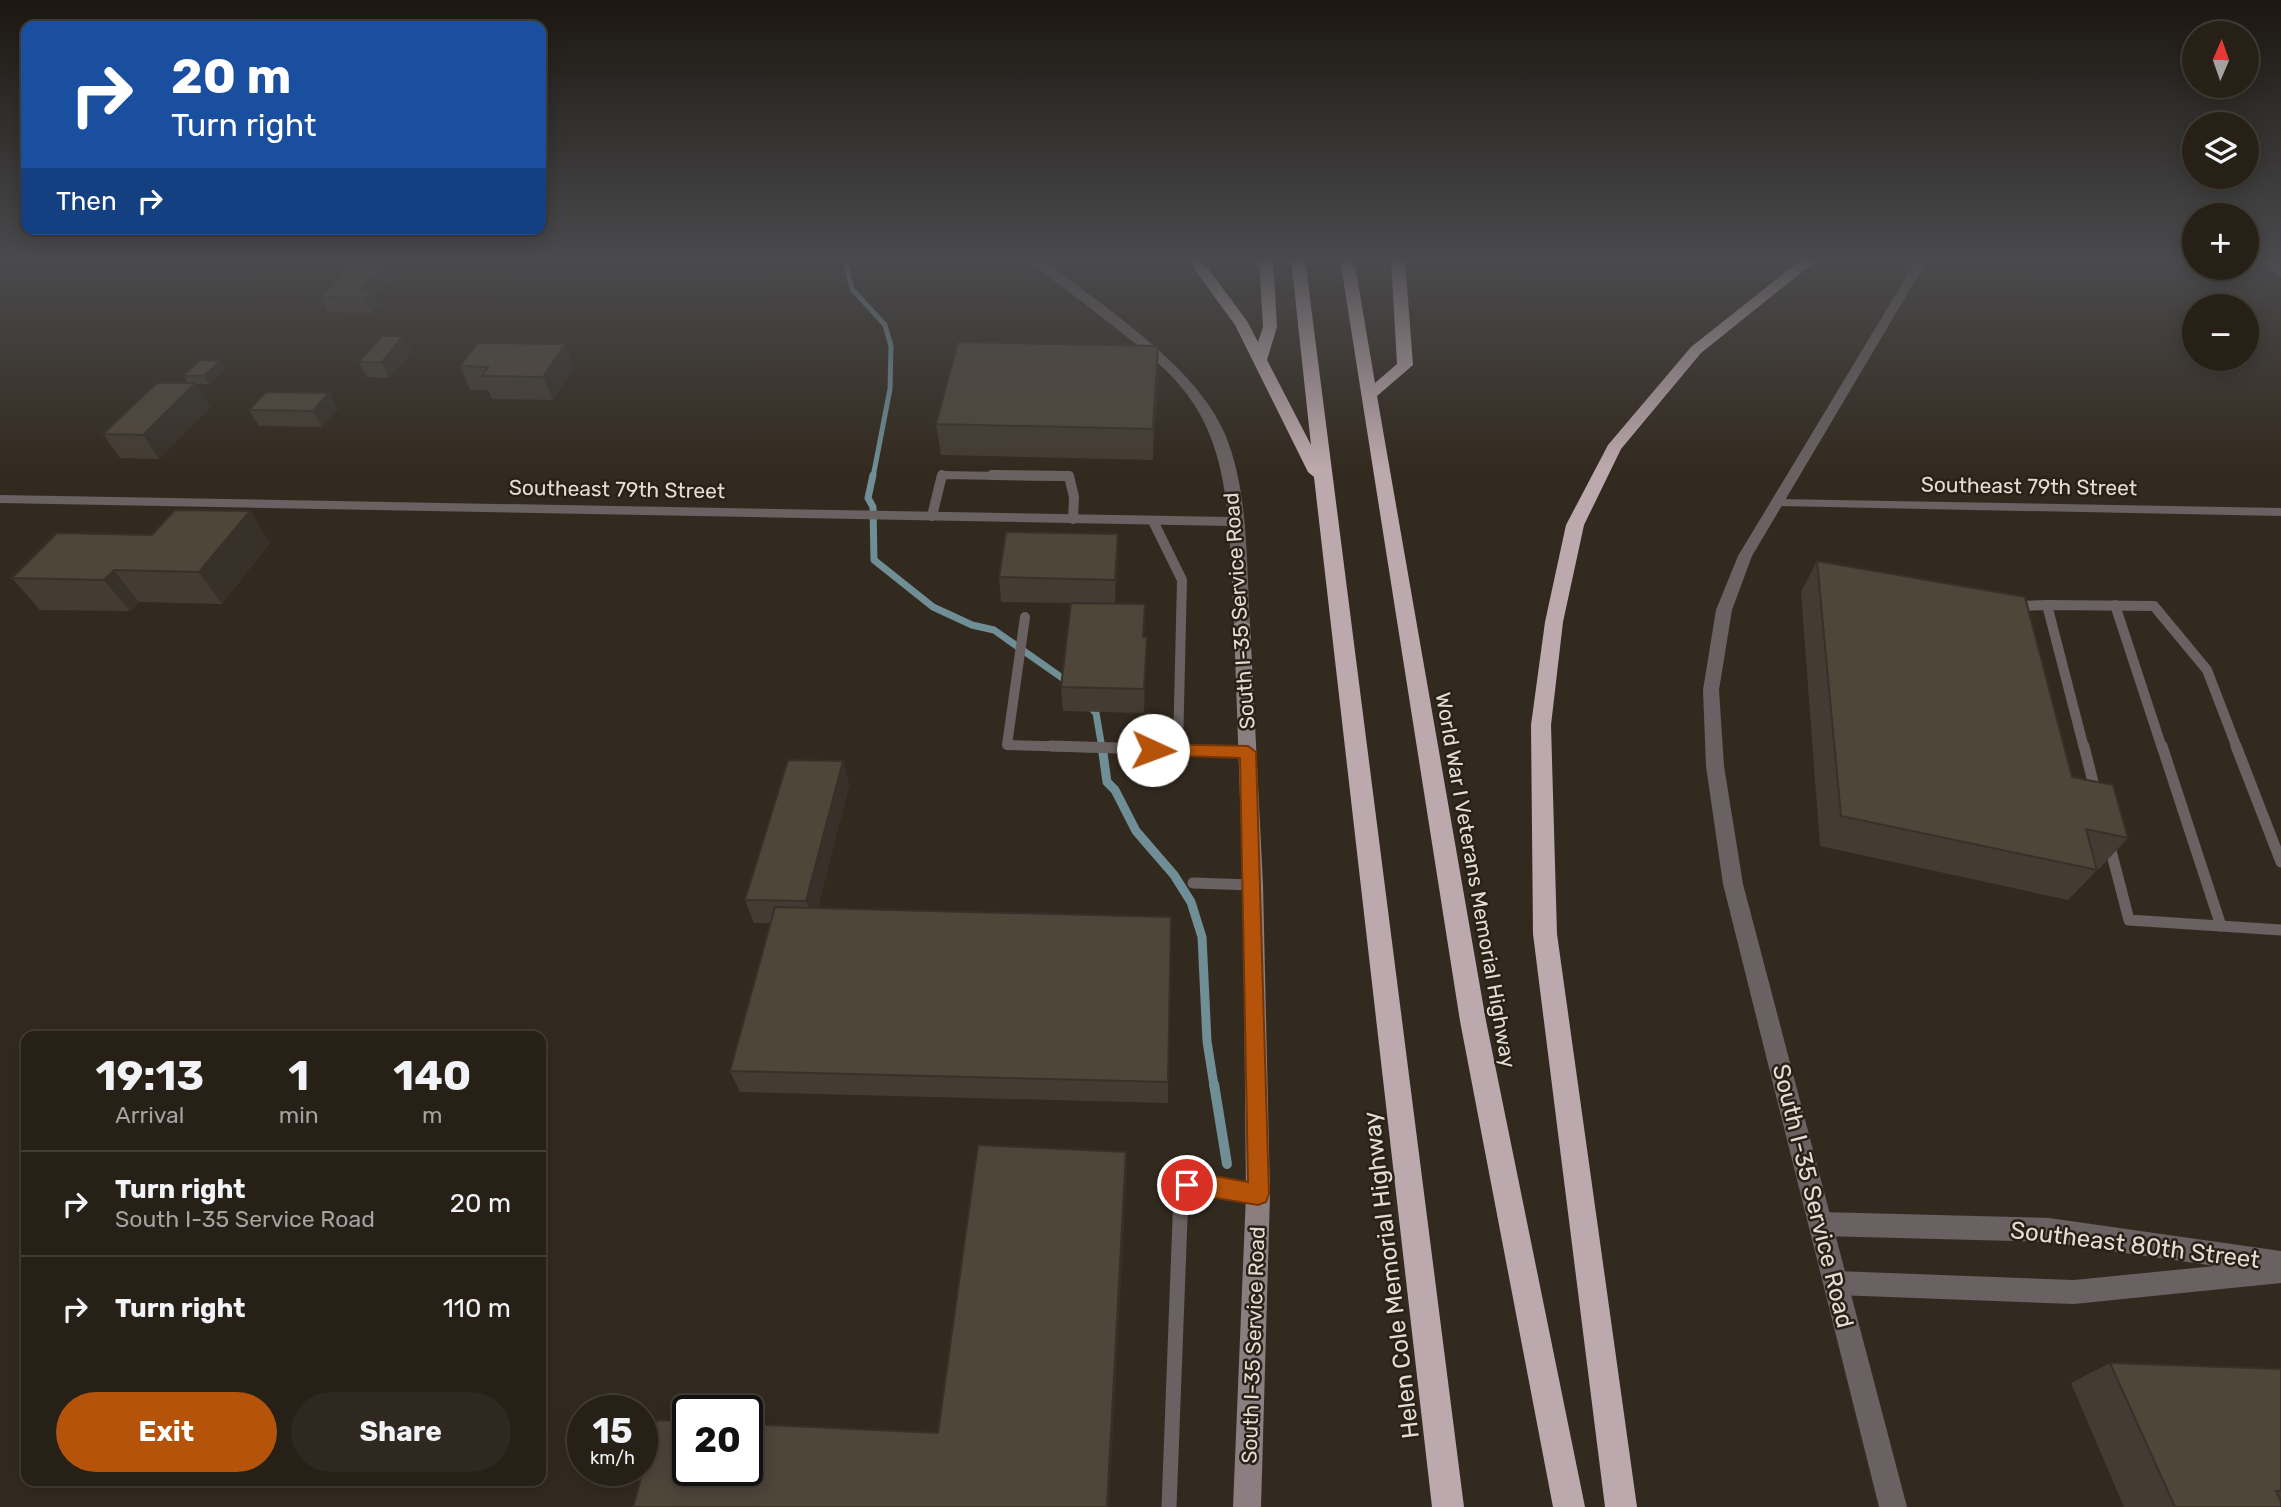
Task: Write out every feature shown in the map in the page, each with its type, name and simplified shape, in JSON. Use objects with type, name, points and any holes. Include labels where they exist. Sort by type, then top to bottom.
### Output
[{"type":"highway","points":[[1245,329],[1323,487]]},
{"type":"highway","points":[[1261,360],[1269,329]]},
{"type":"highway","points":[[1306,329],[1323,487]]},
{"type":"highway","name":"World War I Veterans Memorial Highway","points":[[1360,329],[1473,1021],[1569,1507]]},
{"type":"highway","points":[[1371,394],[1405,365],[1403,329]]},
{"type":"highway","points":[[1621,1507],[1545,934],[1541,725],[1554,622],[1575,525],[1614,448],[1696,350],[1722,329]]},
{"type":"highway","name":"Helen Cole Memorial Highway","points":[[1323,487],[1448,1507]]},
{"type":"main road","name":"South I-35 Service Road","points":[[1242,624],[1253,885],[1258,1194],[1247,1507]]},
{"type":"street","name":"South I-35 Service Road","points":[[1120,329],[1187,383],[1218,435],[1227,464],[1242,624]]},
{"type":"street","name":"South I-35 Service Road","points":[[1881,329],[1745,556],[1724,610],[1711,690],[1715,766],[1733,884],[1893,1507]]},
{"type":"street","name":"Southeast 79th Street","points":[[0,499],[1234,522]]},
{"type":"street","name":"Southeast 79th Street","points":[[1777,502],[2281,512]]},
{"type":"street","name":"Southeast 80th Street","points":[[1821,1224],[2049,1230],[2281,1263]]},
{"type":"street","name":"Southeast 80th Street","points":[[1836,1283],[2074,1292],[2281,1271]]},
{"type":"lane","points":[[932,516],[942,475],[1069,476],[1074,497],[1073,519]]},
{"type":"lane","points":[[1153,521],[1182,580],[1178,750]]},
{"type":"lane","points":[[2047,605],[2098,802]]},
{"type":"lane","points":[[2115,605],[2221,926]]},
{"type":"lane","points":[[2000,606],[2154,606],[2207,670],[2281,862]]},
{"type":"lane","points":[[1025,617],[1007,746],[1248,752]]},
{"type":"lane","points":[[2105,828],[2129,920],[2281,930]]},
{"type":"lane","points":[[1193,883],[1253,885]]},
{"type":"lane","points":[[1169,1507],[1181,1193],[1187,1185],[1198,1183],[1258,1194]]},
{"type":"building","points":[[382,336],[403,336],[382,362],[359,362]]},
{"type":"building","points":[[958,342],[1158,346],[1153,429],[936,424]]},
{"type":"building","points":[[478,343],[565,344],[543,377],[482,376],[488,367],[460,366]]},
{"type":"building","points":[[200,360],[220,361],[204,376],[184,376]]},
{"type":"building","points":[[157,383],[195,383],[143,435],[103,434]]},
{"type":"building","points":[[266,392],[329,393],[313,411],[249,410]]},
{"type":"building","points":[[175,510],[250,511],[199,572],[114,570],[104,580],[12,578],[57,533],[152,535]]},
{"type":"building","points":[[1006,532],[1118,534],[1115,580],[999,577]]},
{"type":"building","points":[[1817,561],[2025,597],[2072,777],[2113,785],[2128,838],[2086,829],[2097,870],[1841,816]]},
{"type":"building","points":[[1071,603],[1145,604],[1143,637],[1147,637],[1144,689],[1061,687]]},
{"type":"building","points":[[788,760],[843,761],[806,901],[745,900]]},
{"type":"building","points":[[775,907],[1171,917],[1168,1082],[730,1071]]},
{"type":"building","points":[[978,1145],[1126,1152],[1107,1507],[633,1507],[639,1486],[658,1486],[658,1420],[672,1420],[672,1486],[763,1486],[763,1425],[938,1433]]},
{"type":"building","points":[[2110,1363],[2281,1369],[2281,1491],[2276,1491],[2281,1507],[2175,1507]]},
{"type":"waterway","points":[[873,477],[890,389],[891,346],[886,329]]},
{"type":"waterway","points":[[873,475],[868,498],[873,507],[874,560],[933,607],[972,625],[994,630],[1068,682]]},
{"type":"waterway","points":[[1088,705],[1096,713],[1102,748]]},
{"type":"waterway","points":[[1102,746],[1107,782],[1115,790],[1136,831],[1174,875],[1191,902],[1202,937],[1207,1041],[1214,1086]]},
{"type":"waterway","points":[[1214,1084],[1227,1164]]},
{"type":"route","points":[[1153,750],[1248,752],[1256,1010],[1258,1194],[1198,1183],[1187,1185]]}]
